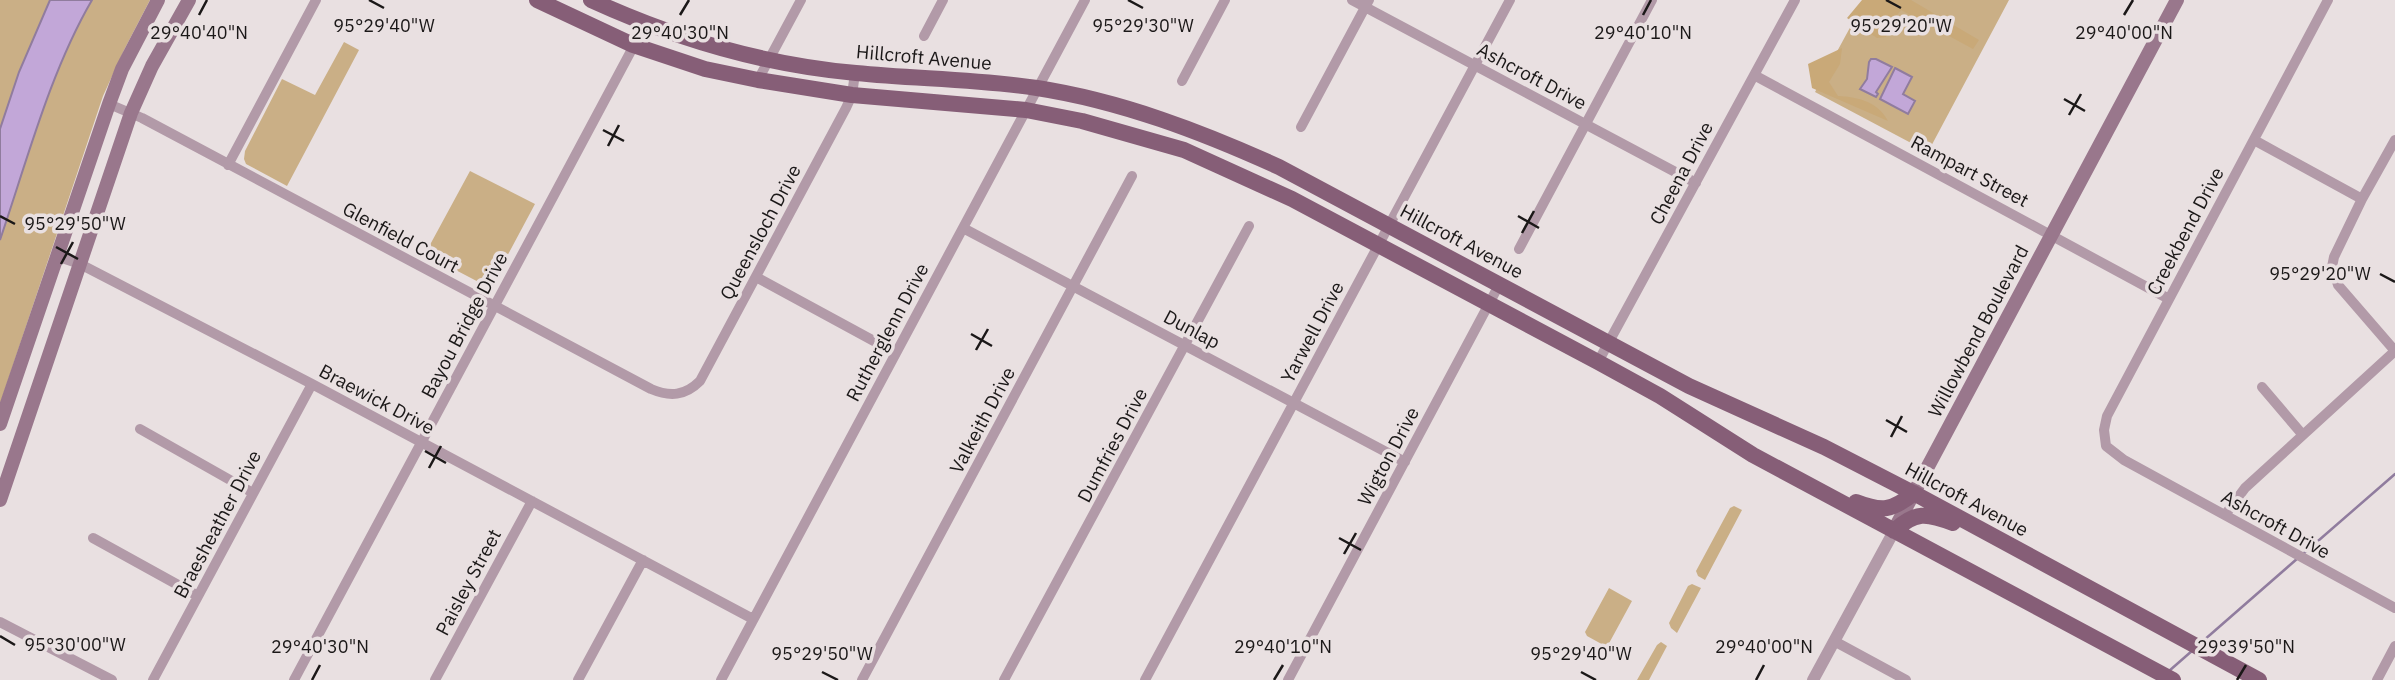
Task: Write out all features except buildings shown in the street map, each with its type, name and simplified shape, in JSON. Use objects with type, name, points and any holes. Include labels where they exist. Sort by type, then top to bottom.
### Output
[{"type":"main road","points":[[0,424],[108,104],[122,69],[158,0]]},
{"type":"main road","points":[[0,500],[131,113],[152,66],[189,0]]},
{"type":"main road","points":[[537,0],[633,45],[705,69],[852,95],[1026,110],[1094,124],[1184,150],[1280,194],[1598,362],[1753,455],[2174,680]]},
{"type":"main road","name":"Hillcroft Avenue","points":[[591,0],[676,34],[768,60],[855,73],[932,77],[1037,89],[1153,117],[1222,141],[1279,167],[1390,225],[1689,386],[1824,447],[1914,493],[2259,680]]},
{"type":"main road","name":"Willowbend Boulevard","points":[[1894,531],[2177,0]]},
{"type":"main road","points":[[1820,491],[1865,506],[1886,509],[1901,504],[1914,493]]},
{"type":"main road","points":[[1894,531],[1914,516],[1929,515],[1992,536]]},
{"type":"street","points":[[228,165],[316,0]]},
{"type":"street","points":[[758,80],[801,0]]},
{"type":"street","points":[[923,36],[943,0]]},
{"type":"street","name":"Rutherglenn Drive","points":[[720,680],[1085,0]]},
{"type":"street","points":[[1182,81],[1225,0]]},
{"type":"street","name":"Ashcroft Drive","points":[[1352,0],[1367,4],[1475,66],[1696,183]]},
{"type":"street","name":"Yarwell Drive","points":[[1145,680],[1510,0]]},
{"type":"street","points":[[1519,249],[1652,0]]},
{"type":"street","name":"Cheena Drive","points":[[1598,362],[1795,0]]},
{"type":"street","name":"Creekbend Drive","points":[[2140,469],[2106,446],[2104,430],[2107,416],[2328,0]]},
{"type":"street","points":[[1301,127],[1367,4]]},
{"type":"street","name":"Bayou Bridge Drive","points":[[294,680],[643,22]]},
{"type":"street","name":"Queensloch Drive","points":[[678,395],[700,381],[852,95],[855,73]]},
{"type":"street","name":"Rampart Street","points":[[1754,75],[2169,299]]},
{"type":"street","name":"Glenfield Court","points":[[108,104],[131,113],[651,389],[678,395]]},
{"type":"street","points":[[2254,140],[2362,199]]},
{"type":"street","points":[[2225,515],[2245,488],[2395,351],[2338,285],[2332,267],[2334,257],[2362,199],[2395,140]]},
{"type":"street","name":"Valkeith Drive","points":[[862,680],[1132,176]]},
{"type":"street","name":"Dumfries Drive","points":[[1004,680],[1249,226]]},
{"type":"street","name":"Dunlap","points":[[963,228],[1405,462]]},
{"type":"street","name":"Braewick Drive","points":[[56,256],[80,264],[312,384],[753,619]]},
{"type":"street","points":[[755,277],[896,353]]},
{"type":"street","name":"Wigton Drive","points":[[1288,680],[1499,285]]},
{"type":"street","name":"Braesheather Drive","points":[[153,680],[312,384]]},
{"type":"street","points":[[2262,387],[2302,434]]},
{"type":"street","points":[[140,429],[253,493]]},
{"type":"street","name":"Ashcroft Drive","points":[[2140,469],[2395,608]]},
{"type":"street","name":"Paisley Street","points":[[435,680],[532,501]]},
{"type":"street","name":"Willowbend Boulevard","points":[[1813,680],[1894,531]]},
{"type":"street","points":[[93,538],[198,596]]},
{"type":"street","points":[[578,680],[643,560]]},
{"type":"street","points":[[0,622],[113,680]]},
{"type":"street","points":[[1834,641],[1906,680]]},
{"type":"street","points":[[2377,680],[2395,646]]},
{"type":"shaded area","points":[[0,0],[150,0],[103,96],[0,404]]},
{"type":"shaded area","points":[[50,0],[92,0],[52,87],[0,240],[0,129],[19,72]]},
{"type":"shaded area","points":[[1862,0],[1911,0],[1979,40],[1973,49],[1901,10],[1891,23],[1886,37],[1877,38],[1847,18]]},
{"type":"shaded area","points":[[1865,0],[2009,0],[1928,152],[1815,92]]},
{"type":"shaded area","points":[[344,42],[359,50],[287,186],[246,164],[245,151],[282,79],[315,95]]},
{"type":"shaded area","points":[[1842,48],[1840,64],[1829,82],[1838,96],[1873,105],[1888,121],[1812,88],[1808,64]]},
{"type":"shaded area","points":[[1871,59],[1892,67],[1876,92],[1876,97],[1860,89],[1867,79]]},
{"type":"shaded area","points":[[1895,68],[1912,77],[1903,94],[1915,101],[1908,114],[1880,99]]},
{"type":"shaded area","points":[[470,171],[535,204],[490,288],[425,254]]},
{"type":"shaded area","points":[[1734,506],[1742,510],[1705,580],[1698,576],[1696,571],[1730,508]]},
{"type":"shaded area","points":[[1692,584],[1701,588],[1677,633],[1669,623],[1688,586]]},
{"type":"shaded area","points":[[1609,588],[1632,601],[1607,647],[1587,636],[1585,632]]},
{"type":"shaded area","points":[[1661,642],[1667,646],[1649,680],[1637,680],[1657,645]]},
{"type":"waterway","points":[[2303,554],[2395,474]]},
{"type":"waterway","points":[[2203,641],[2298,558]]},
{"type":"waterway","points":[[2169,671],[2193,650]]}]
